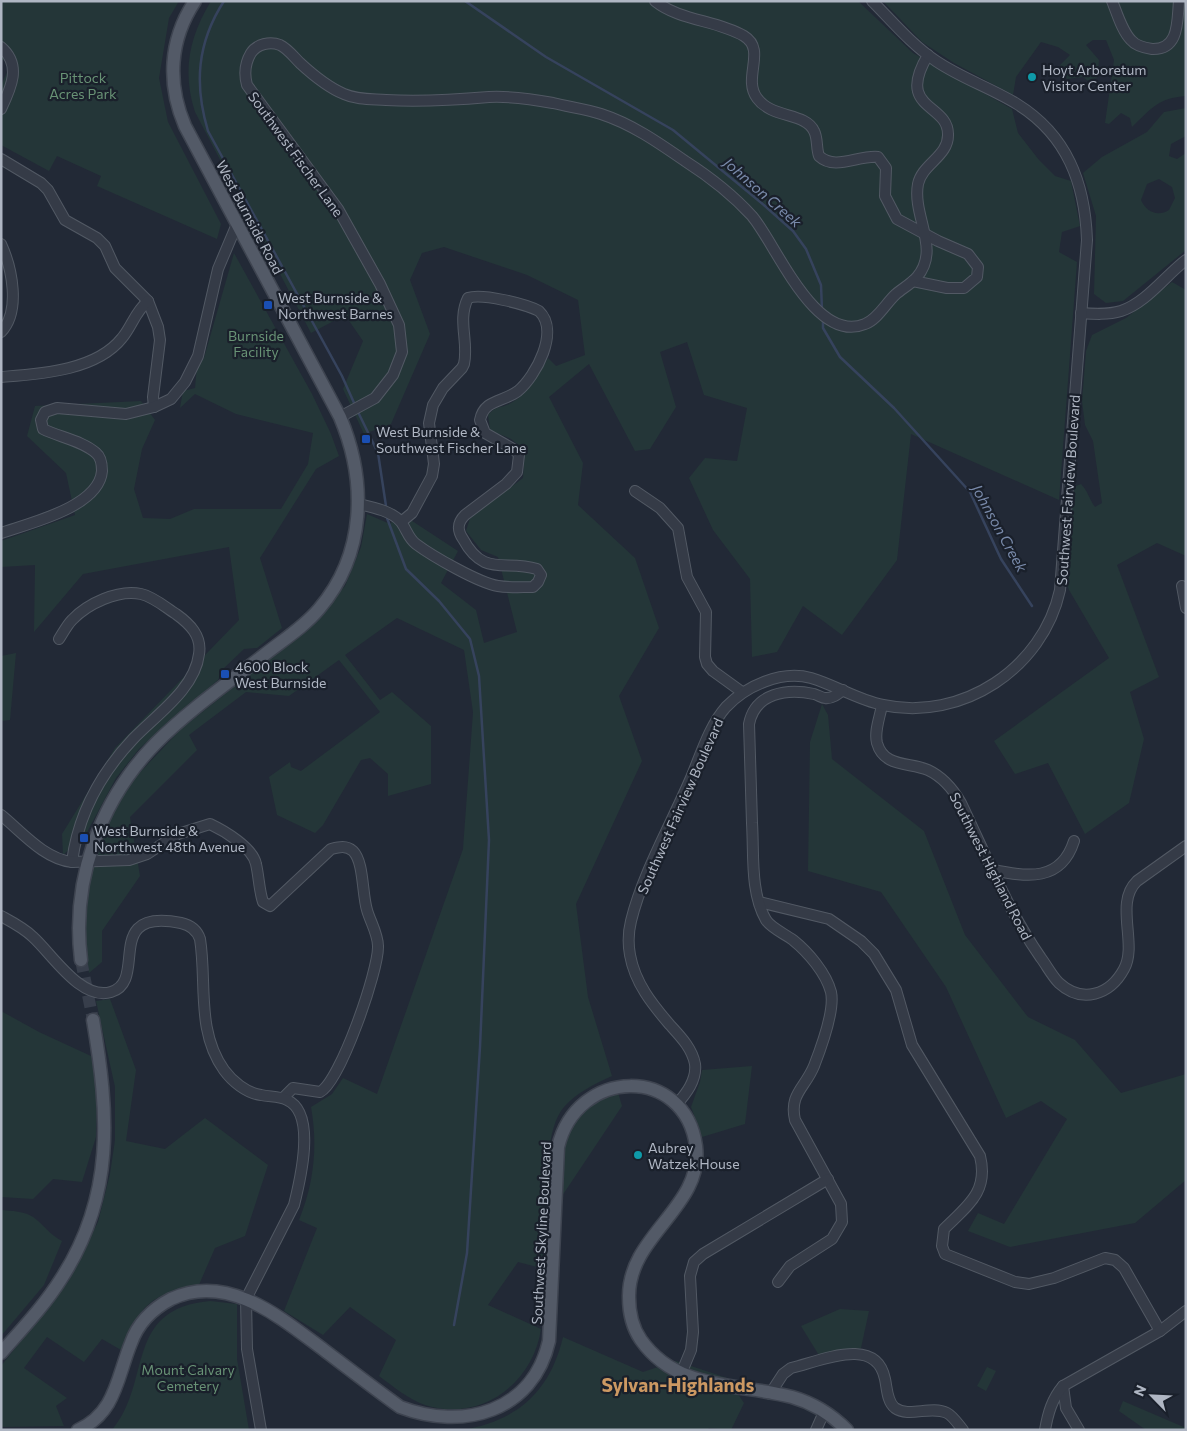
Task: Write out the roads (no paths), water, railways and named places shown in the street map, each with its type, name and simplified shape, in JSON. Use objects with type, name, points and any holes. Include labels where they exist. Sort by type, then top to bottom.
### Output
[{"type":"main road","name":"West Burnside Road","points":[[81,960],[78,932],[79,907],[87,862],[109,808],[146,754],[169,731],[303,625],[323,604],[339,580],[352,547],[359,504],[355,462],[340,418],[186,126],[176,98],[172,77],[175,50],[182,25],[195,1]]},
{"type":"main road","points":[[1,1353],[60,1280],[80,1244],[95,1204],[104,1156],[105,1112],[93,1020]]},
{"type":"main road","name":"Southwest Skyline Boulevard","points":[[78,1430],[95,1420],[108,1407],[134,1336],[155,1309],[174,1298],[192,1292],[216,1291],[246,1299],[270,1311],[400,1407],[419,1416],[442,1421],[458,1421],[475,1419],[499,1410],[517,1397],[534,1379],[547,1350],[551,1324],[558,1147],[567,1123],[588,1099],[615,1087],[629,1085],[646,1088],[662,1095],[676,1105],[690,1126],[695,1143],[695,1168],[682,1200],[647,1243],[637,1260],[629,1285],[631,1319],[642,1342],[663,1363],[681,1374],[702,1382],[799,1400],[824,1412],[847,1430]]},
{"type":"street","points":[[655,1],[668,9],[738,33],[750,41],[755,54],[750,83],[757,99],[764,106],[781,115],[805,120],[811,124],[816,133],[819,156],[825,162],[835,164],[870,156],[878,157],[886,168],[884,196],[901,222],[968,254],[975,260],[978,273],[974,281],[967,287],[958,289],[913,282]]},
{"type":"street","name":"Southwest Fairview Boulevard","points":[[676,1105],[689,1090],[695,1071],[694,1060],[688,1046],[649,999],[638,982],[630,957],[630,928],[642,889],[711,733],[724,709],[742,692],[764,682],[791,677],[809,677],[882,705],[930,707],[957,702],[978,694],[1012,672],[1030,651],[1050,622],[1059,597],[1081,313],[1086,223],[1082,194],[1070,160],[1048,130],[1019,105],[928,55],[917,47],[872,1]]},
{"type":"street","points":[[1112,1],[1132,41],[1143,47],[1156,49],[1167,45],[1175,34],[1179,1]]},
{"type":"street","name":"Southwest Fischer Lane","points":[[340,418],[375,398],[393,375],[402,352],[399,325],[376,276],[338,209],[246,85],[245,76],[249,56],[262,45],[282,46],[325,84],[355,98],[430,102],[490,97],[522,98],[595,112],[620,121],[673,152],[713,180],[739,202],[763,229],[794,284],[804,296],[824,314],[843,324],[857,327],[870,322],[896,294],[913,282],[926,263],[927,246],[918,207],[918,184],[923,173],[944,148],[948,134],[944,121],[925,104],[917,88],[918,74],[928,55]]},
{"type":"street","points":[[1,47],[10,59],[14,81],[1,109]]},
{"type":"street","points":[[1,159],[41,183],[48,190],[65,220],[98,238],[105,246],[115,268],[148,301],[158,327],[160,340],[153,397],[154,407]]},
{"type":"street","points":[[1,533],[54,515],[79,502],[93,491],[101,478],[102,466],[98,454],[86,446],[43,429],[41,420],[45,412],[57,408],[126,414],[154,407],[171,399],[192,370],[198,356],[218,269],[237,224]]},
{"type":"street","points":[[1,244],[12,284],[10,314],[6,327],[1,332]]},
{"type":"street","points":[[1081,313],[1110,313],[1128,308],[1147,295],[1186,260]]},
{"type":"street","points":[[359,504],[374,507],[400,522],[414,543],[488,584],[505,587],[532,587],[538,582],[541,575],[537,569],[494,566],[476,557],[464,543],[458,527],[460,520],[465,515],[513,478],[517,472],[519,456],[515,450],[484,433],[480,420],[485,407],[491,402],[511,395],[518,390],[535,369],[547,339],[548,331],[544,316],[539,311],[488,297],[476,295],[468,298],[464,306],[462,319],[464,364],[438,396],[430,418],[430,437],[434,464],[432,476],[412,513],[400,522]]},
{"type":"street","points":[[1,378],[51,373],[102,354],[114,347],[123,338],[139,309],[148,301]]},
{"type":"street","points":[[635,491],[660,508],[678,528],[687,577],[706,612],[705,657],[713,671],[742,692]]},
{"type":"street","points":[[1182,586],[1186,608]]},
{"type":"street","points":[[59,638],[72,620],[94,604],[129,593],[152,598],[184,620],[195,633],[200,646],[198,665],[187,683],[134,738],[101,781],[91,798],[75,840],[72,862]]},
{"type":"street","points":[[778,1282],[790,1266],[832,1239],[839,1231],[842,1222],[841,1204],[795,1120],[792,1108],[794,1100],[814,1066],[830,1014],[831,992],[824,976],[810,957],[795,942],[768,923],[759,902],[754,880],[749,724],[757,704],[773,695],[795,692],[826,698],[843,690]]},
{"type":"street","name":"Southwest Highland Road","points":[[882,705],[876,733],[880,750],[894,762],[930,771],[951,788],[961,803],[1026,937],[1058,982],[1070,992],[1082,996],[1096,994],[1106,991],[1114,984],[1128,961],[1128,900],[1132,887],[1186,846]]},
{"type":"street","points":[[1,815],[44,851],[63,861],[72,862],[129,860],[147,854],[178,834],[210,824],[228,833],[244,847],[256,862],[260,892],[264,902],[270,906],[332,849],[343,846],[352,850],[358,859],[366,908],[378,945],[374,972],[362,1012],[330,1083],[320,1092],[293,1088],[283,1098]]},
{"type":"street","points":[[993,870],[1016,875],[1051,872],[1064,861],[1074,841]]},
{"type":"street","points":[[759,902],[828,919],[847,930],[874,954],[896,990],[912,1045],[980,1156],[983,1166],[981,1185],[975,1198],[944,1229],[942,1246],[946,1254],[1015,1282],[1029,1284],[1054,1278],[1105,1258],[1115,1260],[1124,1268],[1160,1331]]},
{"type":"street","points":[[1,916],[33,936],[64,970],[85,987],[93,992],[105,993],[120,987],[128,973],[131,939],[136,930],[142,926],[165,921],[190,926],[200,939],[203,1009],[212,1043],[224,1069],[249,1092],[283,1098],[291,1102],[300,1116],[304,1148],[301,1177],[294,1205],[246,1299],[247,1349],[261,1430]]},
{"type":"street","points":[[681,1374],[692,1350],[690,1276],[694,1262],[703,1254],[828,1179]]},
{"type":"street","points":[[1045,1430],[1055,1395],[1063,1386],[1160,1331],[1186,1311]]},
{"type":"street","points":[[770,1394],[783,1374],[791,1368],[857,1352],[874,1358],[880,1363],[889,1401],[894,1407],[909,1412],[933,1410],[947,1413],[963,1430]]},
{"type":"street","points":[[1063,1386],[1066,1408],[1079,1430]]},
{"type":"street","points":[[816,1430],[824,1412]]},
{"type":"waterway","points":[[224,1],[208,32],[201,64],[201,97],[208,131],[342,376],[355,405]]},
{"type":"waterway","name":"Johnson Creek","points":[[465,1],[546,57],[673,130],[765,206],[793,231],[806,249],[821,285],[822,310]]},
{"type":"waterway","name":"Johnson Creek","points":[[823,318],[823,328],[840,357],[894,408],[970,492],[1001,559],[1032,606]]},
{"type":"waterway","points":[[359,414],[378,453],[386,506]]},
{"type":"waterway","points":[[387,518],[406,569],[439,601],[470,639],[479,676],[489,840],[480,1047],[467,1253],[454,1325]]},
{"type":"tunnel","points":[[81,960],[93,1020]]},
{"type":"place","name":"Hoyt Arboretum Visitor Center","points":[[1032,77]]},
{"type":"place","name":"West Burnside & Northwest Barnes","points":[[268,305]]},
{"type":"place","name":"West Burnside & Southwest Fischer Lane","points":[[366,439]]},
{"type":"place","name":"4600 Block West Burnside","points":[[225,674]]},
{"type":"place","name":"West Burnside & Northwest 48th Avenue","points":[[84,838]]},
{"type":"place","name":"Aubrey Watzek House","points":[[638,1155]]},
{"type":"district","name":"Sylvan-Highlands","points":[[678,1384]]},
{"type":"park label","name":"Pittock Acres Park","points":[[83,86]]},
{"type":"park label","name":"Burnside Facility","points":[[256,344]]},
{"type":"park label","name":"Mount Calvary Cemetery","points":[[188,1378]]}]
